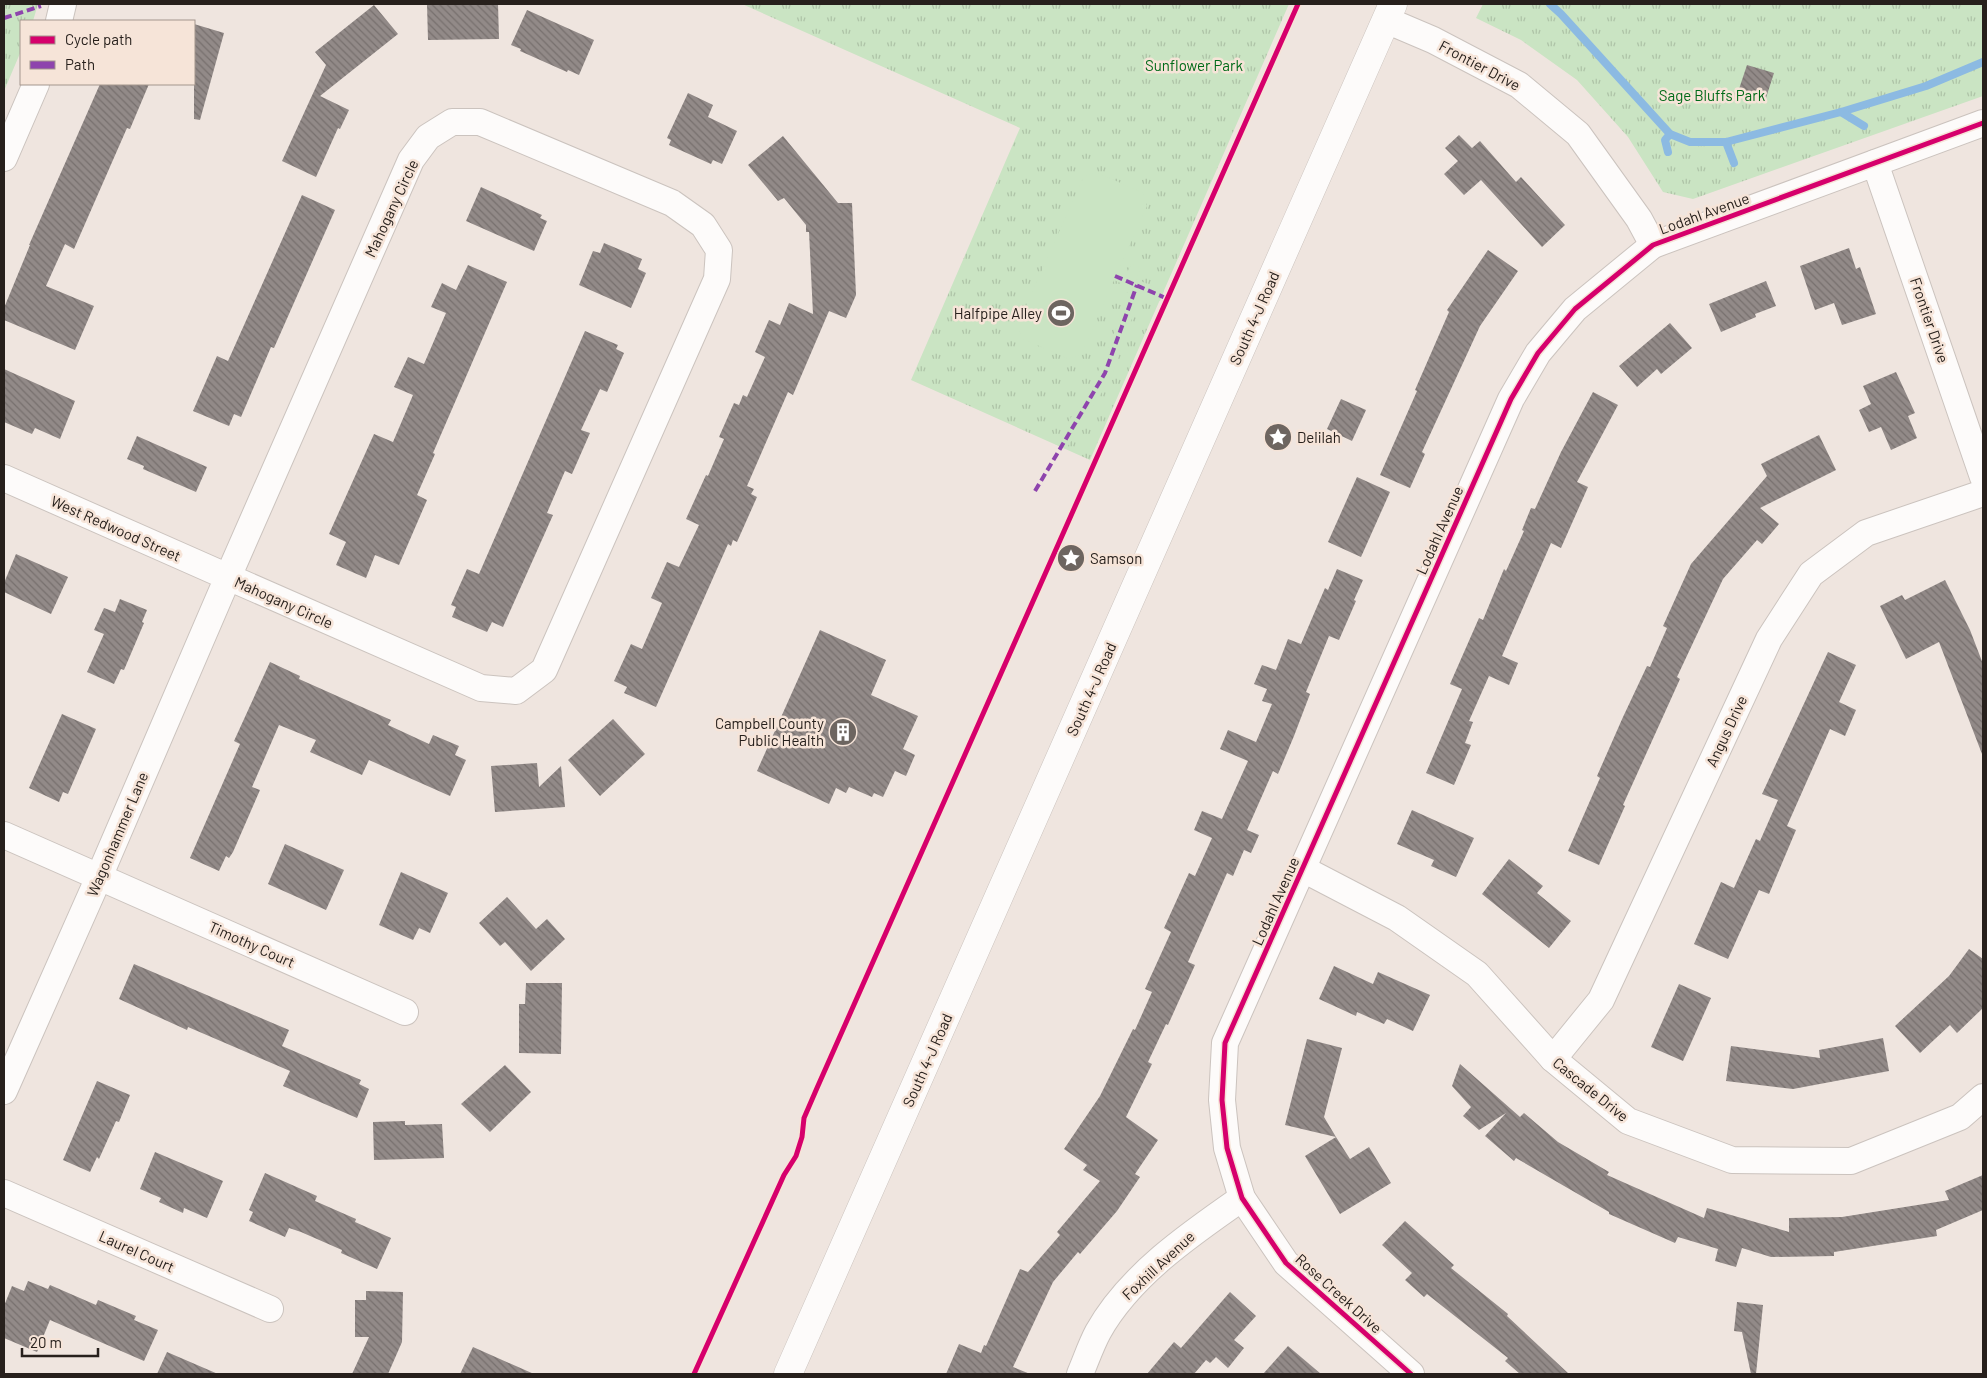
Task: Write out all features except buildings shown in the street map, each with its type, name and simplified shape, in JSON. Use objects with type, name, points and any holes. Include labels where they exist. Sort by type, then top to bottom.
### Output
[{"type":"main road","name":"South 4-J Road","points":[[788,1374],[1389,12]]},
{"type":"street","points":[[59,20],[63,4]]},
{"type":"street","name":"Frontier Drive","points":[[1389,12],[1433,40],[1519,85],[1578,134],[1639,219],[1653,245]]},
{"type":"street","points":[[4,158],[36,85]]},
{"type":"street","name":"Mahogany Circle","points":[[452,122],[480,122],[672,203],[703,225],[719,250],[717,279],[544,670],[516,691],[482,688],[228,577],[411,160],[428,137],[452,122]]},
{"type":"street","name":"Lodahl Avenue","points":[[1242,1198],[1227,1148],[1222,1100],[1225,1043],[1511,399],[1538,353],[1575,309],[1653,245],[1983,123]]},
{"type":"street","name":"Frontier Drive","points":[[1875,163],[1983,477]]},
{"type":"street","name":"West Redwood Street","points":[[4,478],[228,577]]},
{"type":"street","name":"Angus Drive","points":[[1553,1059],[1601,1000],[1769,639],[1811,574],[1866,533],[1983,493]]},
{"type":"street","name":"Wagonhammer Lane","points":[[4,1091],[228,577]]},
{"type":"street","name":"Timothy Court","points":[[4,835],[405,1012]]},
{"type":"street","name":"Cascade Drive","points":[[1302,868],[1397,918],[1476,974],[1553,1059],[1628,1121],[1732,1160],[1851,1161],[1960,1117],[1983,1097]]},
{"type":"street","name":"Laurel Court","points":[[4,1193],[270,1309]]},
{"type":"street","name":"Foxhill Avenue","points":[[1080,1374],[1098,1332],[1123,1296],[1185,1238],[1242,1198]]},
{"type":"street","name":"Rose Creek Drive","points":[[1242,1198],[1286,1263],[1411,1374]]},
{"type":"green space","points":[[4,4],[38,4],[33,20],[20,20],[20,53],[4,91]]},
{"type":"green space","name":"Sunflower Park","points":[[742,4],[1289,4],[1090,460],[911,380],[1020,128]]},
{"type":"green space","name":"Sage Bluffs Park","points":[[1483,4],[1983,4],[1983,96],[1693,199],[1663,192],[1628,137],[1577,80],[1521,40],[1476,18]]},
{"type":"green space","name":"Halfpipe Alley","points":[[1096,172],[1143,193],[1147,206],[1118,271],[1126,275],[1131,264],[1141,268],[1136,279],[1164,291],[1160,301],[1141,293],[1111,378],[1066,449],[1055,444],[1096,376],[1111,342],[1129,287],[1114,280],[1081,355],[1069,359],[1023,339],[1017,326],[1084,176]]},
{"type":"waterway","points":[[1550,4],[1670,134],[1690,142],[1726,142],[1841,112],[1926,86],[1983,62]]},
{"type":"waterway","points":[[1841,112],[1864,126]]},
{"type":"waterway","points":[[1668,152],[1665,140],[1670,134]]},
{"type":"waterway","points":[[1726,142],[1734,163]]},
{"type":"marked path","points":[[4,18],[41,6]]},
{"type":"marked path","points":[[1115,276],[1168,299]]},
{"type":"marked path","points":[[1035,491],[1105,373],[1137,285]]},
{"type":"cycle path","points":[[694,1374],[784,1175],[796,1156],[802,1137],[804,1118],[817,1088],[1298,4]]},
{"type":"cycle path","points":[[1411,1374],[1286,1263],[1242,1198],[1227,1148],[1222,1100],[1225,1043],[1511,399],[1538,353],[1575,309],[1653,245],[1983,123]]},
{"type":"place","name":"Halfpipe Alley","points":[[1061,313]]},
{"type":"place","name":"Delilah","points":[[1278,437]]},
{"type":"place","name":"Samson","points":[[1071,558]]},
{"type":"place","name":"Campbell County Public Health","points":[[843,732]]}]
